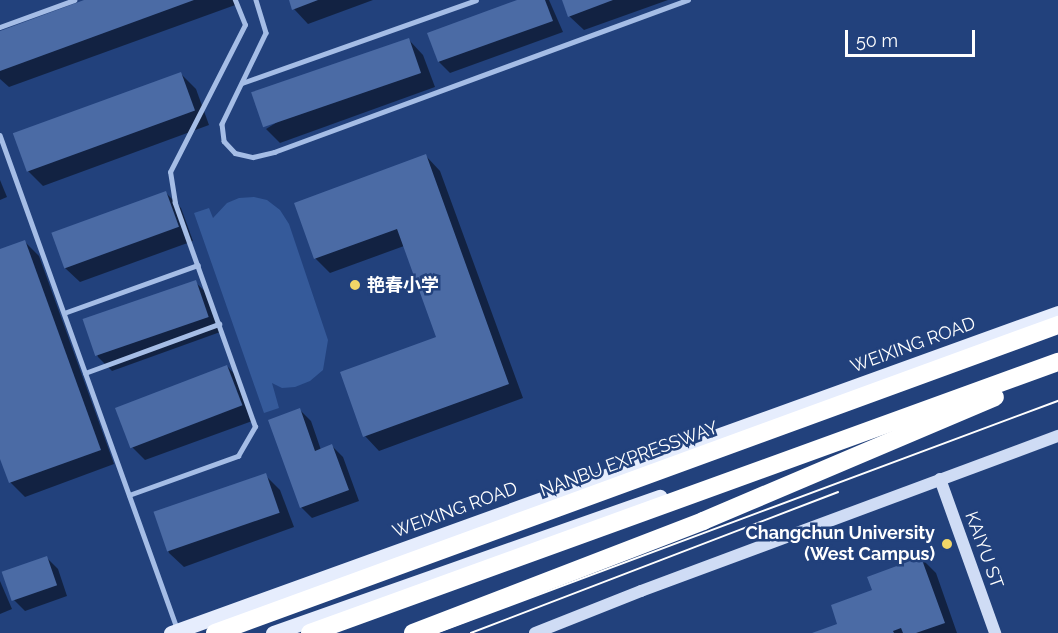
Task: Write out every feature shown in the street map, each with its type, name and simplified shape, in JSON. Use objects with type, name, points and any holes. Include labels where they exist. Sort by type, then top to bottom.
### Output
[{"type":"highway","name":"NANBU EXPRESSWAY","points":[[215,633],[1058,325]]},
{"type":"highway","points":[[310,633],[1058,362]]},
{"type":"highway","points":[[413,633],[704,521],[1058,370]]},
{"type":"main road","name":"WEIXING ROAD","points":[[174,632],[1058,313]]},
{"type":"main road","points":[[273,633],[1058,357]]},
{"type":"main road","points":[[535,633],[1058,436]]},
{"type":"main road","name":"KAIYU ST","points":[[940,479],[995,633]]},
{"type":"lane","points":[[0,27],[74,0]]},
{"type":"lane","points":[[129,495],[238,456],[255,427],[175,203],[170,172],[245,25],[235,0]]},
{"type":"lane","points":[[256,0],[266,33],[222,124],[224,141],[235,153],[253,157],[274,152],[687,0]]},
{"type":"lane","points":[[242,83],[476,0]]},
{"type":"lane","points":[[0,135],[129,495],[174,632]]},
{"type":"lane","points":[[64,313],[198,265]]},
{"type":"lane","points":[[85,373],[219,324]]},
{"type":"shaded area","points":[[254,197],[267,200],[280,210],[289,224],[328,340],[323,370],[310,381],[295,387],[282,388],[272,383],[279,408],[264,413],[194,213],[209,208],[213,218],[227,203],[239,198]]},
{"type":"building","points":[[84,0],[194,0],[0,71],[0,31]]},
{"type":"building","points":[[289,0],[318,0],[292,10]]},
{"type":"building","points":[[517,0],[545,0],[553,21],[438,62],[427,33]]},
{"type":"building","points":[[562,0],[613,0],[568,17]]},
{"type":"building","points":[[409,38],[421,73],[263,127],[251,92]]},
{"type":"building","points":[[181,72],[195,111],[27,172],[13,133]]},
{"type":"building","points":[[426,154],[509,384],[363,437],[340,372],[436,337],[397,229],[314,259],[294,203]]},
{"type":"building","points":[[166,191],[179,227],[64,268],[51,233]]},
{"type":"building","points":[[25,240],[101,450],[9,483],[0,459],[0,249]]},
{"type":"building","points":[[196,280],[209,317],[95,356],[83,319]]},
{"type":"building","points":[[227,365],[242,405],[130,448],[115,408]]},
{"type":"building","points":[[300,408],[315,451],[332,444],[349,490],[300,508],[268,420]]},
{"type":"building","points":[[266,473],[280,513],[167,551],[153,512]]},
{"type":"building","points":[[47,556],[57,585],[12,601],[2,572]]},
{"type":"building","points":[[921,557],[945,623],[916,633],[903,633],[901,628],[893,631],[894,633],[812,633],[837,624],[831,605],[872,590],[867,577]]},
{"type":"tram line","points":[[436,633],[1058,401]]},
{"type":"tram line","points":[[471,633],[838,492]]},
{"type":"place","name":"艳春小学","points":[[355,285]]},
{"type":"place","name":"Changchun University (West Campus)","points":[[947,544]]}]
